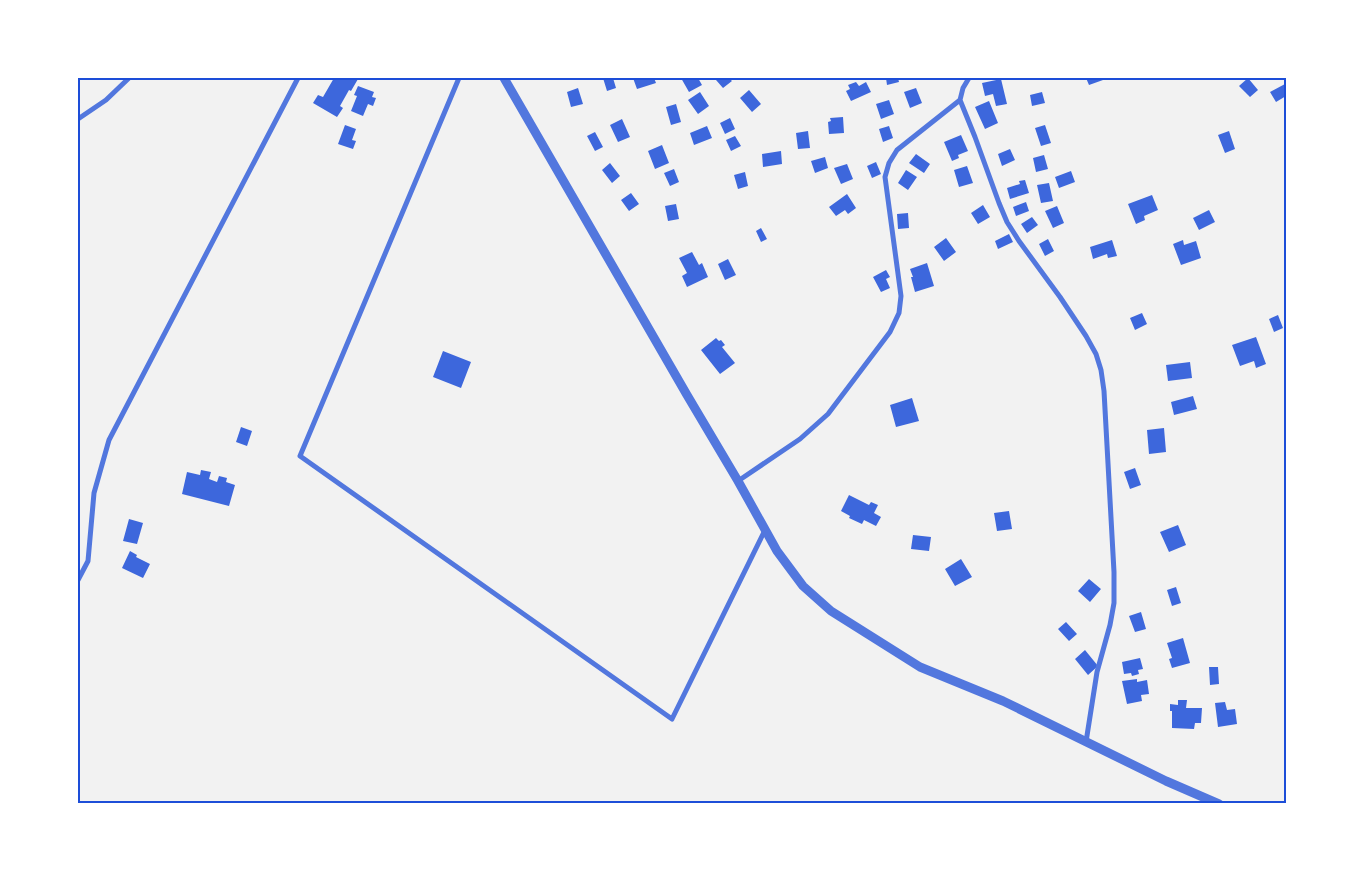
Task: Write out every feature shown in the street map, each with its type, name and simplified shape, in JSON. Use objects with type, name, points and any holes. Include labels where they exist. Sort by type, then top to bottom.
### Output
[{"type":"street","points":[[78,119],[106,100],[129,78]]},
{"type":"street","points":[[78,580],[88,560],[94,494],[109,440],[298,78]]},
{"type":"street","points":[[459,78],[300,456],[672,719],[765,529]]},
{"type":"street","points":[[504,78],[777,551],[803,586],[831,611],[920,667],[1003,701],[1166,781],[1219,804]]},
{"type":"street","points":[[969,78],[963,88],[960,100],[1007,222],[1086,336],[1096,354],[1101,370],[1104,391],[1114,563],[1114,603],[1097,672],[1086,742]]},
{"type":"street","points":[[738,481],[800,439],[828,414],[890,332],[899,313],[901,296],[885,177],[889,163],[897,150],[960,100]]},
{"type":"building","points":[[334,78],[358,79],[340,106],[343,108],[337,117],[313,103],[318,95],[323,97]]},
{"type":"building","points":[[603,78],[613,78],[616,88],[607,91]]},
{"type":"building","points":[[633,78],[654,78],[656,83],[637,89]]},
{"type":"building","points":[[681,78],[698,78],[702,85],[689,92]]},
{"type":"building","points":[[719,78],[729,78],[732,81],[723,88],[716,80]]},
{"type":"building","points":[[886,78],[898,78],[899,82],[887,85]]},
{"type":"building","points":[[1086,78],[1102,78],[1103,80],[1089,85]]},
{"type":"building","points":[[1248,78],[1258,90],[1250,97],[1239,86]]},
{"type":"building","points":[[1001,79],[1007,104],[996,106],[993,94],[985,96],[982,83]]},
{"type":"building","points":[[856,82],[859,86],[866,82],[871,92],[851,101],[846,91],[850,89],[848,85]]},
{"type":"building","points":[[1285,84],[1286,96],[1276,102],[1270,92]]},
{"type":"building","points":[[358,86],[374,92],[372,97],[376,98],[373,106],[368,104],[363,116],[351,111],[357,96],[354,95]]},
{"type":"building","points":[[578,88],[583,104],[571,107],[567,92]]},
{"type":"building","points":[[916,88],[922,103],[910,108],[904,92]]},
{"type":"building","points":[[749,90],[761,104],[752,112],[740,98]]},
{"type":"building","points":[[700,92],[709,106],[698,114],[688,100]]},
{"type":"building","points":[[1042,92],[1045,103],[1032,106],[1030,95]]},
{"type":"building","points":[[889,100],[894,114],[881,119],[876,104]]},
{"type":"building","points":[[989,101],[998,123],[985,129],[975,107]]},
{"type":"building","points":[[676,104],[681,122],[671,125],[666,107]]},
{"type":"building","points":[[843,117],[844,133],[829,134],[828,122],[831,121],[830,118]]},
{"type":"building","points":[[730,118],[735,129],[725,134],[720,123]]},
{"type":"building","points":[[622,119],[630,137],[618,142],[610,125]]},
{"type":"building","points":[[345,125],[356,129],[352,140],[356,141],[353,149],[338,144]]},
{"type":"building","points":[[1045,125],[1051,143],[1041,146],[1035,128]]},
{"type":"building","points":[[707,126],[712,138],[694,145],[690,133]]},
{"type":"building","points":[[889,126],[893,138],[883,142],[879,129]]},
{"type":"building","points":[[808,131],[810,148],[798,149],[796,133]]},
{"type":"building","points":[[1229,131],[1235,149],[1225,153],[1218,135]]},
{"type":"building","points":[[595,132],[603,147],[595,151],[587,136]]},
{"type":"building","points":[[961,135],[968,151],[958,155],[959,158],[952,161],[944,142]]},
{"type":"building","points":[[735,136],[741,146],[731,151],[726,140]]},
{"type":"building","points":[[662,145],[669,163],[655,169],[648,151]]},
{"type":"building","points":[[1010,149],[1015,160],[1002,166],[998,154]]},
{"type":"building","points":[[781,151],[782,164],[763,167],[762,154]]},
{"type":"building","points":[[916,154],[930,164],[924,173],[909,163]]},
{"type":"building","points":[[1044,155],[1048,169],[1036,172],[1033,158]]},
{"type":"building","points":[[825,157],[828,168],[815,173],[811,161]]},
{"type":"building","points":[[876,162],[881,174],[872,178],[867,166]]},
{"type":"building","points":[[610,163],[620,176],[612,183],[602,170]]},
{"type":"building","points":[[847,164],[853,179],[841,184],[834,168]]},
{"type":"building","points":[[967,166],[973,183],[959,187],[954,170]]},
{"type":"building","points":[[674,169],[679,182],[670,186],[664,173]]},
{"type":"building","points":[[906,170],[917,177],[908,190],[898,183]]},
{"type":"building","points":[[1071,171],[1075,182],[1059,188],[1055,177]]},
{"type":"building","points":[[745,172],[748,186],[738,189],[734,175]]},
{"type":"building","points":[[1025,180],[1029,193],[1010,199],[1007,188],[1020,184],[1019,181]]},
{"type":"building","points":[[1049,183],[1053,201],[1041,203],[1037,185]]},
{"type":"building","points":[[631,193],[639,204],[629,211],[621,200]]},
{"type":"building","points":[[847,194],[856,208],[848,214],[845,210],[836,216],[829,207]]},
{"type":"building","points":[[1152,195],[1158,210],[1144,216],[1145,220],[1136,224],[1128,204]]},
{"type":"building","points":[[1026,202],[1029,211],[1016,216],[1013,207]]},
{"type":"building","points":[[676,204],[679,219],[668,221],[665,206]]},
{"type":"building","points":[[983,205],[990,217],[978,224],[971,213]]},
{"type":"building","points":[[1057,206],[1064,223],[1053,228],[1045,211]]},
{"type":"building","points":[[1209,210],[1215,222],[1199,230],[1193,218]]},
{"type":"building","points":[[908,213],[909,228],[898,229],[897,214]]},
{"type":"building","points":[[1032,217],[1038,225],[1027,233],[1021,224]]},
{"type":"building","points":[[761,228],[767,239],[761,242],[756,231]]},
{"type":"building","points":[[1009,234],[1013,242],[998,249],[995,241]]},
{"type":"building","points":[[946,238],[956,252],[944,261],[934,247]]},
{"type":"building","points":[[1048,239],[1054,251],[1045,256],[1039,244]]},
{"type":"building","points":[[1112,240],[1117,256],[1108,258],[1107,254],[1093,259],[1090,247]]},
{"type":"building","points":[[1183,240],[1184,245],[1196,241],[1201,258],[1181,265],[1173,244]]},
{"type":"building","points":[[692,252],[699,265],[702,263],[708,277],[687,287],[682,276],[687,273],[679,258]]},
{"type":"building","points":[[728,259],[736,275],[725,280],[718,264]]},
{"type":"building","points":[[927,263],[934,286],[915,292],[910,269]]},
{"type":"building","points":[[886,270],[890,277],[886,279],[890,288],[881,292],[873,277]]},
{"type":"building","points":[[1142,313],[1147,324],[1135,330],[1130,318]]},
{"type":"building","points":[[1278,315],[1283,328],[1274,332],[1269,319]]},
{"type":"building","points":[[1256,337],[1266,364],[1256,368],[1254,361],[1240,366],[1232,345]]},
{"type":"building","points":[[716,338],[725,345],[722,347],[735,363],[720,374],[701,350]]},
{"type":"building","points":[[443,351],[471,362],[461,388],[433,377]]},
{"type":"building","points":[[1190,362],[1192,378],[1168,381],[1166,365]]},
{"type":"building","points":[[1193,396],[1197,409],[1174,415],[1171,402]]},
{"type":"building","points":[[912,398],[919,421],[896,427],[890,405]]},
{"type":"building","points":[[241,427],[252,431],[247,446],[236,442]]},
{"type":"building","points":[[1164,428],[1166,452],[1149,454],[1147,430]]},
{"type":"building","points":[[1135,468],[1141,485],[1130,489],[1124,472]]},
{"type":"building","points":[[201,470],[211,472],[209,479],[217,482],[219,476],[227,478],[226,482],[235,485],[229,506],[182,494],[187,472],[200,475]]},
{"type":"building","points":[[849,495],[869,505],[871,502],[878,505],[874,513],[881,517],[876,526],[864,520],[862,524],[849,518],[850,516],[841,511]]},
{"type":"building","points":[[1009,511],[1012,529],[997,531],[994,513]]},
{"type":"building","points":[[129,519],[143,523],[137,544],[123,541]]},
{"type":"building","points":[[1178,525],[1186,545],[1169,552],[1160,532]]},
{"type":"building","points":[[913,535],[931,537],[929,551],[911,549]]},
{"type":"building","points":[[130,551],[137,555],[136,557],[150,564],[143,578],[122,568]]},
{"type":"building","points":[[961,559],[972,577],[955,586],[945,569]]},
{"type":"building","points":[[1089,579],[1101,589],[1090,602],[1078,591]]},
{"type":"building","points":[[1176,587],[1181,603],[1172,606],[1167,590]]},
{"type":"building","points":[[1141,612],[1146,629],[1135,632],[1129,616]]},
{"type":"building","points":[[1066,622],[1077,634],[1069,641],[1058,629]]},
{"type":"building","points":[[1183,638],[1190,663],[1172,668],[1169,659],[1172,658],[1167,643]]},
{"type":"building","points":[[1085,650],[1098,666],[1088,675],[1075,659]]},
{"type":"building","points":[[1140,658],[1143,669],[1138,670],[1139,674],[1132,676],[1131,673],[1124,674],[1122,662]]},
{"type":"building","points":[[1209,667],[1218,667],[1219,684],[1210,685]]},
{"type":"building","points":[[1137,679],[1137,682],[1147,680],[1149,694],[1141,695],[1142,701],[1127,704],[1122,681]]},
{"type":"building","points":[[1178,700],[1187,700],[1186,708],[1202,708],[1201,723],[1195,723],[1194,729],[1172,728],[1170,704],[1178,705]]},
{"type":"building","points":[[1225,702],[1227,710],[1235,709],[1237,724],[1218,727],[1215,703]]}]
